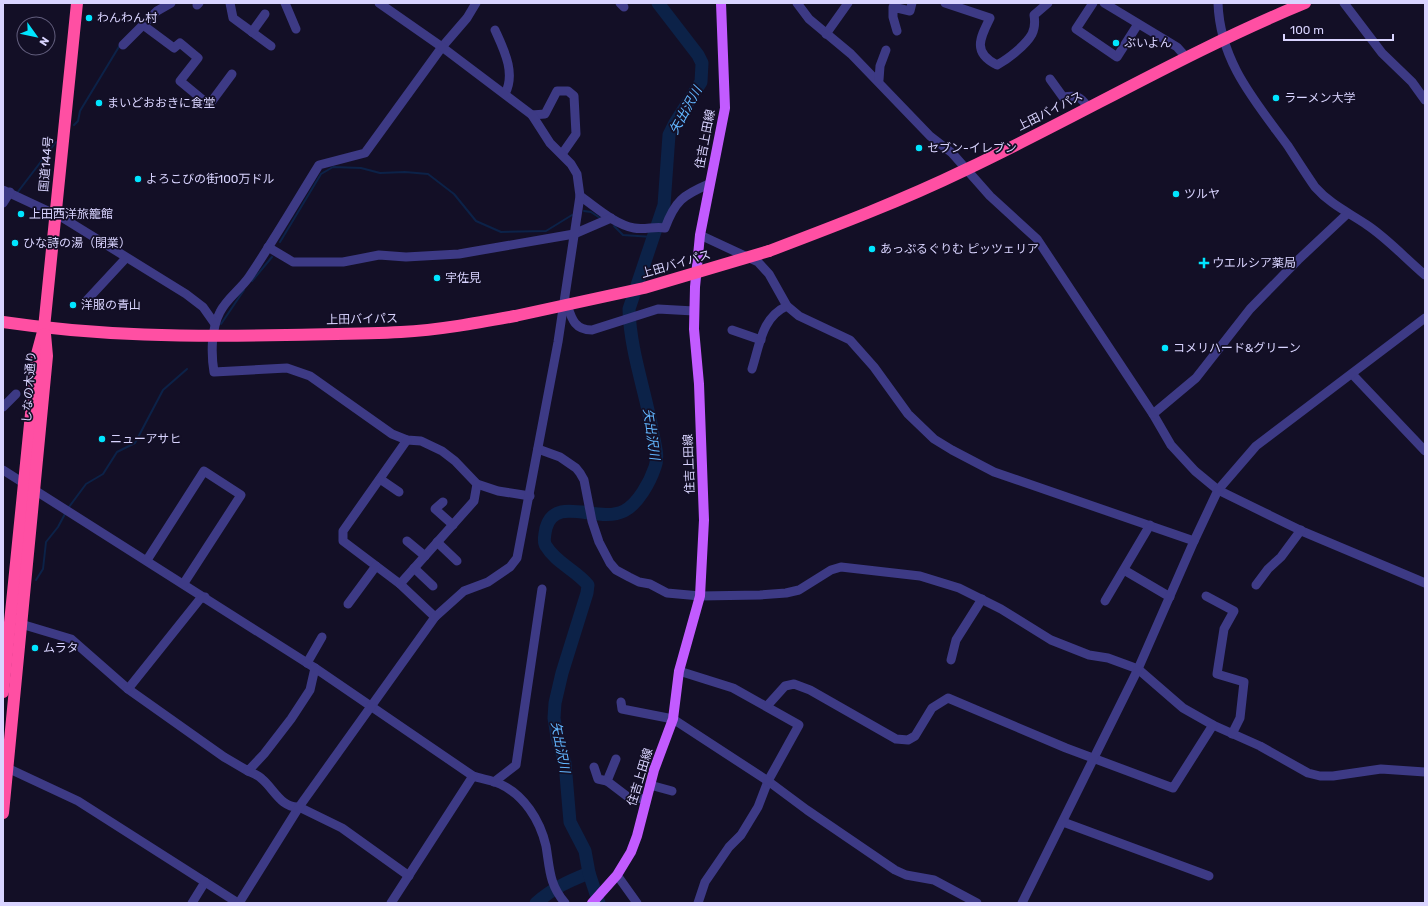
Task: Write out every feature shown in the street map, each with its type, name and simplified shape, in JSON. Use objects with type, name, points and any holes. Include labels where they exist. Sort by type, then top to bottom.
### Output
[{"type":"highway","name":"国道144号","points":[[44,328],[77,3]]},
{"type":"highway","name":"上田バイパス","points":[[3,322],[44,328],[141,336],[402,332],[472,324],[644,288],[769,251],[858,218],[966,170],[1186,57],[1305,3]]},
{"type":"highway","name":"しなの木通り","points":[[3,692],[47,356],[44,328]]},
{"type":"highway","name":"しなの木通り","points":[[3,813],[5,766],[21,624],[29,487]]},
{"type":"main road","name":"住吉上田線","points":[[592,902],[617,875],[631,852],[637,836],[650,785],[673,719],[679,671],[700,596],[704,520],[699,384],[694,311],[700,235],[725,108],[721,3]]},
{"type":"street","points":[[123,45],[157,11],[171,3]]},
{"type":"street","points":[[230,3],[233,18],[271,46]]},
{"type":"street","points":[[284,3],[296,29]]},
{"type":"street","points":[[5,766],[78,801],[239,903],[299,807],[435,617],[464,591],[488,582],[515,562],[520,550],[558,342],[580,196],[577,174],[571,164],[550,143],[532,115],[442,47],[379,3]]},
{"type":"street","points":[[476,3],[467,18],[442,47],[364,153],[319,165],[248,279],[226,301],[215,324],[212,360],[214,372],[287,368],[310,376],[392,434],[407,440],[421,441],[442,451],[455,461],[477,484],[498,491],[530,496]]},
{"type":"street","points":[[797,3],[809,19],[851,54],[879,80],[912,117],[952,153],[990,196],[1037,239],[1153,414],[1171,445],[1194,471],[1218,490],[1363,558],[1425,583]]},
{"type":"street","points":[[826,34],[848,3]]},
{"type":"street","points":[[896,31],[892,17],[894,7],[910,11],[912,3]]},
{"type":"street","points":[[945,3],[965,6],[990,18],[979,44],[981,51],[989,61],[997,65],[1007,60],[1032,34],[1035,25],[1034,15],[1048,3]]},
{"type":"street","points":[[1092,3],[1076,29],[1117,57],[1138,24]]},
{"type":"street","points":[[1104,3],[1178,47],[1186,57]]},
{"type":"street","points":[[1218,3],[1218,18],[1223,39],[1240,80],[1315,187],[1327,200],[1347,214],[1366,224],[1425,275]]},
{"type":"street","points":[[1344,3],[1382,53],[1412,82],[1425,100]]},
{"type":"street","points":[[252,32],[265,14]]},
{"type":"street","points":[[143,25],[174,48],[180,43],[198,58],[180,81],[209,105],[232,74]]},
{"type":"street","points":[[495,30],[506,55],[510,69],[509,80],[504,94]]},
{"type":"street","points":[[879,80],[880,66],[886,50]]},
{"type":"street","points":[[1050,79],[1063,97],[1077,95],[1088,107]]},
{"type":"street","points":[[532,115],[545,114],[557,90],[568,91],[574,96],[577,117],[576,134],[562,154]]},
{"type":"street","points":[[580,196],[611,218],[634,228],[650,226],[665,228],[671,212],[685,195],[709,184]]},
{"type":"street","points":[[3,203],[6,191],[56,215],[203,307],[215,324]]},
{"type":"street","points":[[1153,414],[1196,378],[1250,309],[1298,260],[1347,214]]},
{"type":"street","points":[[268,247],[293,262],[343,262],[379,255],[406,257],[458,254],[574,234],[611,218]]},
{"type":"street","points":[[700,235],[758,262],[772,279],[787,306],[799,316],[850,340],[874,367],[908,414],[934,439],[994,472],[1194,541]]},
{"type":"street","points":[[87,300],[126,258]]},
{"type":"street","points":[[564,295],[574,322],[580,328],[592,330],[658,309],[694,311]]},
{"type":"street","points":[[752,369],[770,318],[779,309],[787,306]]},
{"type":"street","points":[[1025,902],[1138,668],[1218,490],[1256,446],[1425,318]]},
{"type":"street","points":[[732,330],[761,340]]},
{"type":"street","points":[[1352,374],[1425,451]]},
{"type":"street","points":[[3,408],[16,394]]},
{"type":"street","points":[[407,440],[343,532],[343,541],[400,584],[435,617]]},
{"type":"street","points":[[538,449],[550,452],[576,468],[584,480],[592,521],[604,554],[616,570],[639,582],[650,584],[666,593],[700,596],[786,593],[799,590],[831,570],[841,567],[920,576],[959,588],[982,599],[1051,640],[1089,655],[1108,658],[1138,668],[1184,708],[1213,725],[1308,772],[1320,776],[1381,769],[1425,772]]},
{"type":"street","points":[[3,470],[184,583],[311,665],[370,707],[473,776],[499,783],[525,802],[536,818],[545,845],[548,871],[555,889],[566,903]]},
{"type":"street","points":[[147,560],[204,470],[241,494],[184,583]]},
{"type":"street","points":[[380,479],[399,492]]},
{"type":"street","points":[[400,584],[474,501],[477,484]]},
{"type":"street","points":[[443,502],[436,509],[453,525]]},
{"type":"street","points":[[1105,601],[1150,525]]},
{"type":"street","points":[[1256,585],[1268,569],[1281,557],[1301,530]]},
{"type":"street","points":[[407,541],[425,556]]},
{"type":"street","points":[[437,542],[457,561]]},
{"type":"street","points":[[348,604],[376,566]]},
{"type":"street","points":[[414,568],[434,586]]},
{"type":"street","points":[[1124,570],[1170,597]]},
{"type":"street","points":[[494,782],[516,765],[542,589]]},
{"type":"street","points":[[1206,596],[1234,611],[1224,629],[1217,674],[1244,682],[1240,718],[1232,734]]},
{"type":"street","points":[[128,689],[200,599],[205,597]]},
{"type":"street","points":[[951,660],[956,640],[982,599]]},
{"type":"street","points":[[21,624],[71,640],[128,689],[224,757],[261,778],[279,799],[292,807],[299,807],[342,828],[409,876]]},
{"type":"street","points":[[248,771],[267,750],[310,690],[311,665],[322,637]]},
{"type":"street","points":[[679,671],[733,688],[799,725],[768,781],[758,807],[741,835],[729,847],[705,882],[698,903]]},
{"type":"street","points":[[767,706],[785,686],[794,684],[810,690],[896,739],[908,740],[915,736],[932,708],[948,698],[1066,748],[1095,757],[1173,788],[1213,725]]},
{"type":"street","points":[[621,702],[622,709],[673,719],[768,781],[807,810],[895,870],[906,875],[934,880],[977,903]]},
{"type":"street","points":[[607,781],[616,759]]},
{"type":"street","points":[[594,767],[598,779],[607,781],[628,797],[646,799]]},
{"type":"street","points":[[391,903],[473,776]]},
{"type":"street","points":[[650,785],[672,791]]},
{"type":"street","points":[[1063,822],[1209,876]]},
{"type":"street","points":[[617,875],[637,903]]},
{"type":"street","points":[[192,903],[206,882]]},
{"type":"waterway","name":"矢出沢川","points":[[599,903],[589,873],[585,851],[570,822],[565,763],[557,737],[554,718],[555,703],[562,673],[587,593],[588,585],[550,552],[545,544],[544,537],[546,528],[551,518],[558,513],[568,511],[614,514],[629,508],[643,492],[653,473],[656,463],[656,447],[632,340],[629,309],[664,205],[669,135],[701,82],[702,63],[698,55],[658,3]]},
{"type":"waterway","points":[[74,125],[78,121],[80,111],[120,45]]},
{"type":"waterway","points":[[17,193],[56,142]]},
{"type":"waterway","points":[[280,242],[321,174],[333,167],[361,168],[380,173],[405,172],[428,174],[454,194],[476,221],[501,232],[546,231],[572,215]]},
{"type":"waterway","points":[[584,211],[591,212],[600,218]]},
{"type":"waterway","points":[[614,226],[623,235],[652,237]]},
{"type":"waterway","points":[[252,281],[272,257]]},
{"type":"waterway","points":[[221,324],[244,290]]},
{"type":"waterway","points":[[69,507],[86,484],[103,474],[117,452],[135,443],[163,390],[187,369]]},
{"type":"waterway","points":[[36,580],[43,569],[46,542],[58,527],[66,512]]},
{"type":"waterway","points":[[536,903],[561,885],[589,873]]},
{"type":"place","name":"わんわん村","points":[[89,18]]},
{"type":"place","name":"ぶいよん","points":[[1116,43]]},
{"type":"place","name":"ラーメン大学","points":[[1276,98]]},
{"type":"place","name":"まいどおおきに食堂","points":[[99,103]]},
{"type":"place","name":"セブン-イレブン","points":[[919,148]]},
{"type":"place","name":"よろこびの街100万ドル","points":[[138,179]]},
{"type":"place","name":"ツルヤ","points":[[1176,194]]},
{"type":"place","name":"上田西洋旅籠館","points":[[21,214]]},
{"type":"place","name":"ひな詩の湯（閉業）","points":[[15,243]]},
{"type":"place","name":"あっぷるぐりむ ピッツェリア","points":[[872,249]]},
{"type":"place","name":"ウエルシア薬局","points":[[1204,263]]},
{"type":"place","name":"宇佐見","points":[[437,278]]},
{"type":"place","name":"洋服の青山","points":[[73,305]]},
{"type":"place","name":"コメリハード&グリーン","points":[[1165,348]]},
{"type":"place","name":"ニューアサヒ","points":[[102,439]]},
{"type":"place","name":"ムラタ","points":[[35,648]]}]
